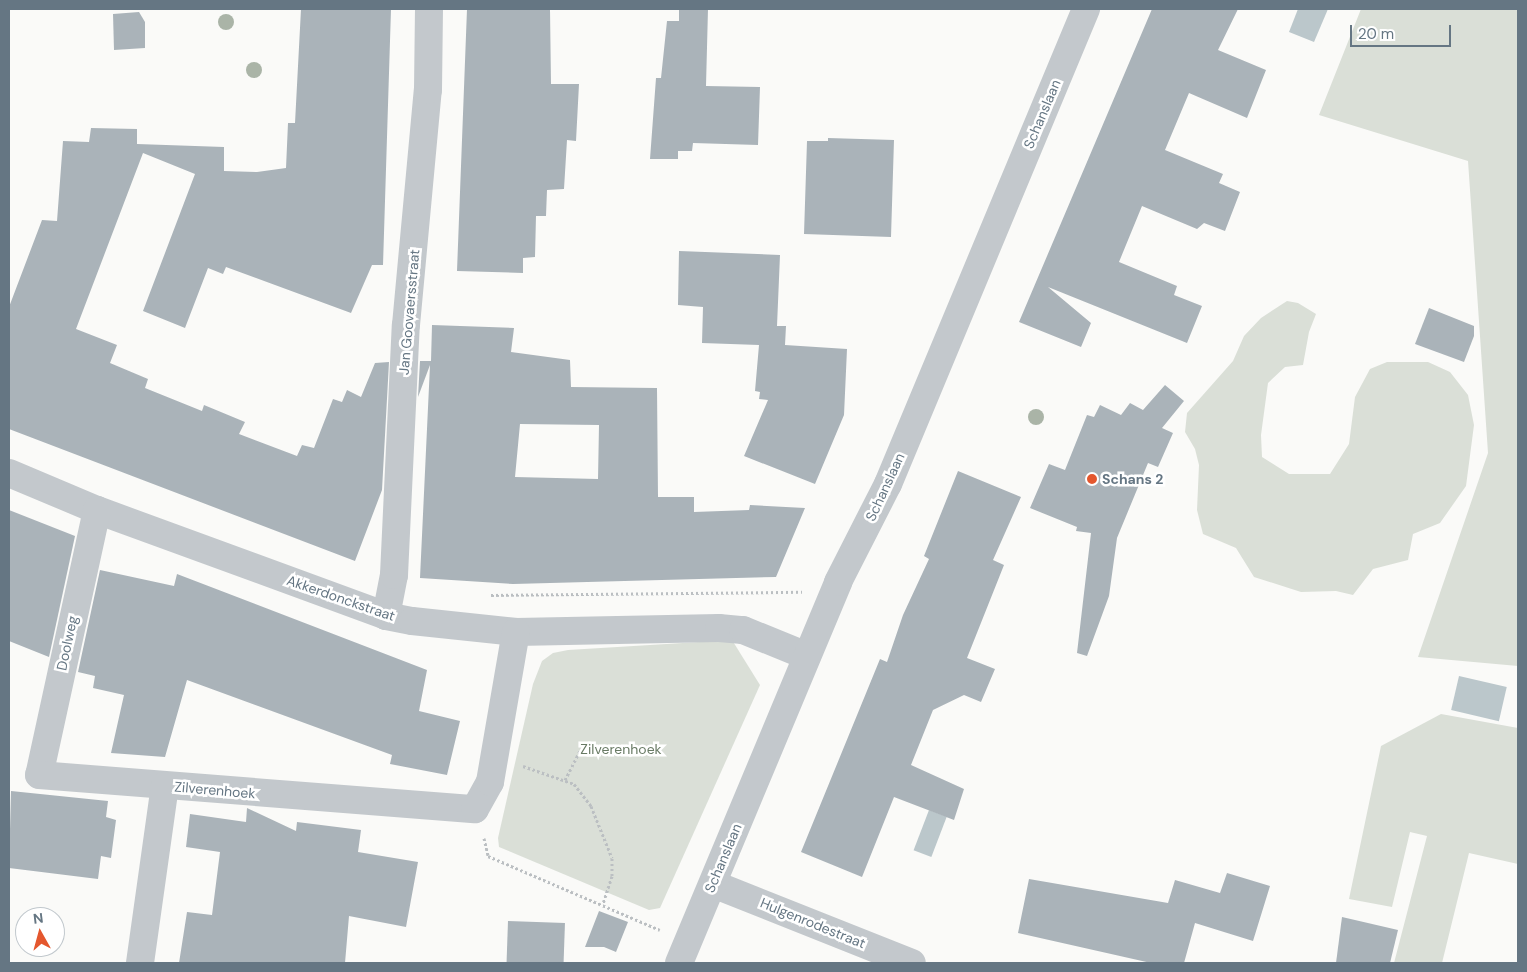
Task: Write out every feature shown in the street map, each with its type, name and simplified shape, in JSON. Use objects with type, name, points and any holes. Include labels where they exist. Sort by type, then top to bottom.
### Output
[{"type":"street","name":"Jan Goovaersstraat","points":[[386,616],[394,575],[406,325],[428,90],[429,9]]},
{"type":"street","name":"Schanslaan","points":[[683,952],[838,582],[888,484],[1086,9]]},
{"type":"street","name":"Akkerdonckstraat","points":[[9,473],[97,510],[386,616],[412,621],[516,632],[719,628],[742,630],[807,656]]},
{"type":"street","name":"Doolweg","points":[[39,776],[97,510]]},
{"type":"street","points":[[475,809],[490,782],[516,632]]},
{"type":"street","name":"Zilverenhoek","points":[[39,776],[475,809]]},
{"type":"street","name":"Zilverenhoek","points":[[140,963],[164,786]]},
{"type":"street","name":"Hulgenrodestraat","points":[[713,884],[912,963]]},
{"type":"path","points":[[486,595],[780,590],[810,594]]},
{"type":"path","points":[[565,780],[581,749]]},
{"type":"path","points":[[494,758],[574,784],[591,806],[612,858],[612,876],[603,904]]},
{"type":"path","points":[[475,809],[488,856],[603,904],[683,952]]},
{"type":"green space","points":[[1361,9],[1518,9],[1518,666],[1418,657],[1488,453],[1468,161],[1319,115]]},
{"type":"green space","points":[[1287,301],[1298,303],[1316,314],[1309,332],[1303,365],[1285,367],[1268,383],[1261,435],[1262,457],[1289,474],[1330,474],[1349,444],[1355,397],[1370,369],[1387,362],[1428,362],[1450,372],[1468,395],[1474,425],[1466,486],[1440,523],[1413,534],[1408,560],[1373,569],[1353,595],[1336,591],[1301,592],[1254,577],[1236,548],[1203,534],[1197,510],[1199,465],[1195,449],[1185,432],[1187,413],[1233,361],[1244,336],[1261,318]]},
{"type":"green space","name":"Zilverenhoek","points":[[732,640],[760,685],[660,908],[649,910],[499,847],[498,838],[533,684],[542,661],[553,653],[568,650]]},
{"type":"green space","points":[[1441,714],[1518,728],[1518,864],[1469,853],[1442,963],[1394,963],[1427,836],[1410,832],[1392,907],[1349,899],[1381,746]]},
{"type":"shaded area","points":[[1298,9],[1328,9],[1314,42],[1289,32]]},
{"type":"shaded area","points":[[1459,676],[1507,687],[1499,721],[1451,710]]},
{"type":"shaded area","points":[[929,810],[947,817],[931,857],[914,850]]},
{"type":"building","points":[[301,9],[391,9],[383,265],[372,265],[351,313],[226,267],[223,274],[208,268],[185,328],[143,311],[195,174],[143,153],[76,329],[117,345],[110,363],[148,379],[145,388],[202,411],[204,405],[245,422],[239,434],[297,456],[302,445],[314,448],[333,399],[342,402],[347,390],[361,397],[375,363],[389,362],[382,490],[355,561],[9,429],[9,307],[42,220],[57,221],[63,141],[89,142],[91,128],[137,129],[137,144],[224,147],[224,171],[257,172],[286,168],[288,123],[295,123]]},
{"type":"building","points":[[467,9],[550,9],[551,84],[579,84],[576,141],[567,140],[564,189],[547,190],[546,216],[536,216],[535,257],[523,258],[523,273],[457,271]]},
{"type":"building","points":[[679,9],[708,9],[706,86],[760,87],[758,145],[693,143],[692,151],[678,151],[678,159],[650,159],[656,78],[661,78],[667,21],[679,21]]},
{"type":"building","points":[[1152,9],[1238,9],[1218,50],[1266,70],[1247,118],[1189,93],[1165,150],[1223,174],[1219,183],[1240,192],[1225,231],[1204,223],[1197,229],[1142,206],[1119,262],[1177,286],[1174,295],[1202,306],[1187,343],[1048,287],[1091,323],[1081,347],[1019,322]]},
{"type":"building","points":[[139,12],[145,22],[145,48],[114,50],[113,14]]},
{"type":"building","points":[[828,138],[894,140],[891,237],[804,234],[807,141],[828,141]]},
{"type":"building","points":[[679,251],[780,255],[777,326],[786,326],[785,345],[847,349],[844,415],[815,484],[744,456],[768,400],[759,399],[760,392],[755,391],[759,345],[702,343],[703,307],[678,305]]},
{"type":"building","points":[[1429,308],[1474,326],[1474,336],[1464,362],[1415,344]]},
{"type":"building","points":[[432,325],[514,328],[511,352],[570,360],[571,387],[657,388],[658,497],[694,497],[694,512],[749,510],[750,505],[805,508],[776,577],[513,584],[420,578],[430,365],[418,397],[420,361],[431,361]],"holes":[[[520,424],[599,425],[598,479],[515,477]]]},
{"type":"building","name":"Schans 2","points":[[1165,385],[1184,401],[1162,428],[1173,433],[1158,467],[1148,463],[1117,538],[1109,596],[1087,656],[1077,653],[1091,533],[1076,531],[1077,527],[1030,508],[1049,464],[1065,470],[1087,415],[1094,417],[1100,405],[1121,415],[1130,403],[1143,410]]},
{"type":"building","points":[[958,471],[1021,497],[993,560],[1004,565],[967,658],[995,669],[981,702],[964,695],[933,710],[911,765],[964,789],[954,820],[894,797],[862,877],[801,852],[880,659],[887,662],[903,615],[929,559],[924,556]]},
{"type":"building","points":[[9,510],[75,536],[49,657],[9,641]]},
{"type":"building","points":[[100,570],[174,586],[177,574],[427,670],[419,711],[460,721],[447,775],[390,764],[392,755],[187,680],[165,757],[111,753],[124,695],[93,688],[95,676],[78,672]]},
{"type":"building","points":[[11,791],[108,801],[106,817],[116,820],[111,858],[101,856],[98,879],[9,868]]},
{"type":"building","points":[[247,808],[296,831],[297,822],[361,830],[358,852],[418,862],[406,927],[349,916],[345,963],[179,963],[187,912],[212,915],[220,852],[186,847],[190,814],[246,822]]},
{"type":"building","points":[[1227,873],[1270,886],[1253,941],[1195,923],[1184,963],[1151,963],[1018,933],[1029,879],[1168,903],[1175,880],[1220,893]]},
{"type":"building","points":[[599,911],[628,922],[616,952],[604,947],[585,947]]},
{"type":"building","points":[[1342,917],[1398,930],[1390,963],[1336,963]]},
{"type":"building","points":[[508,921],[565,923],[564,963],[507,963]]},
{"type":"place","name":"Schans 2","points":[[1092,479]]}]
